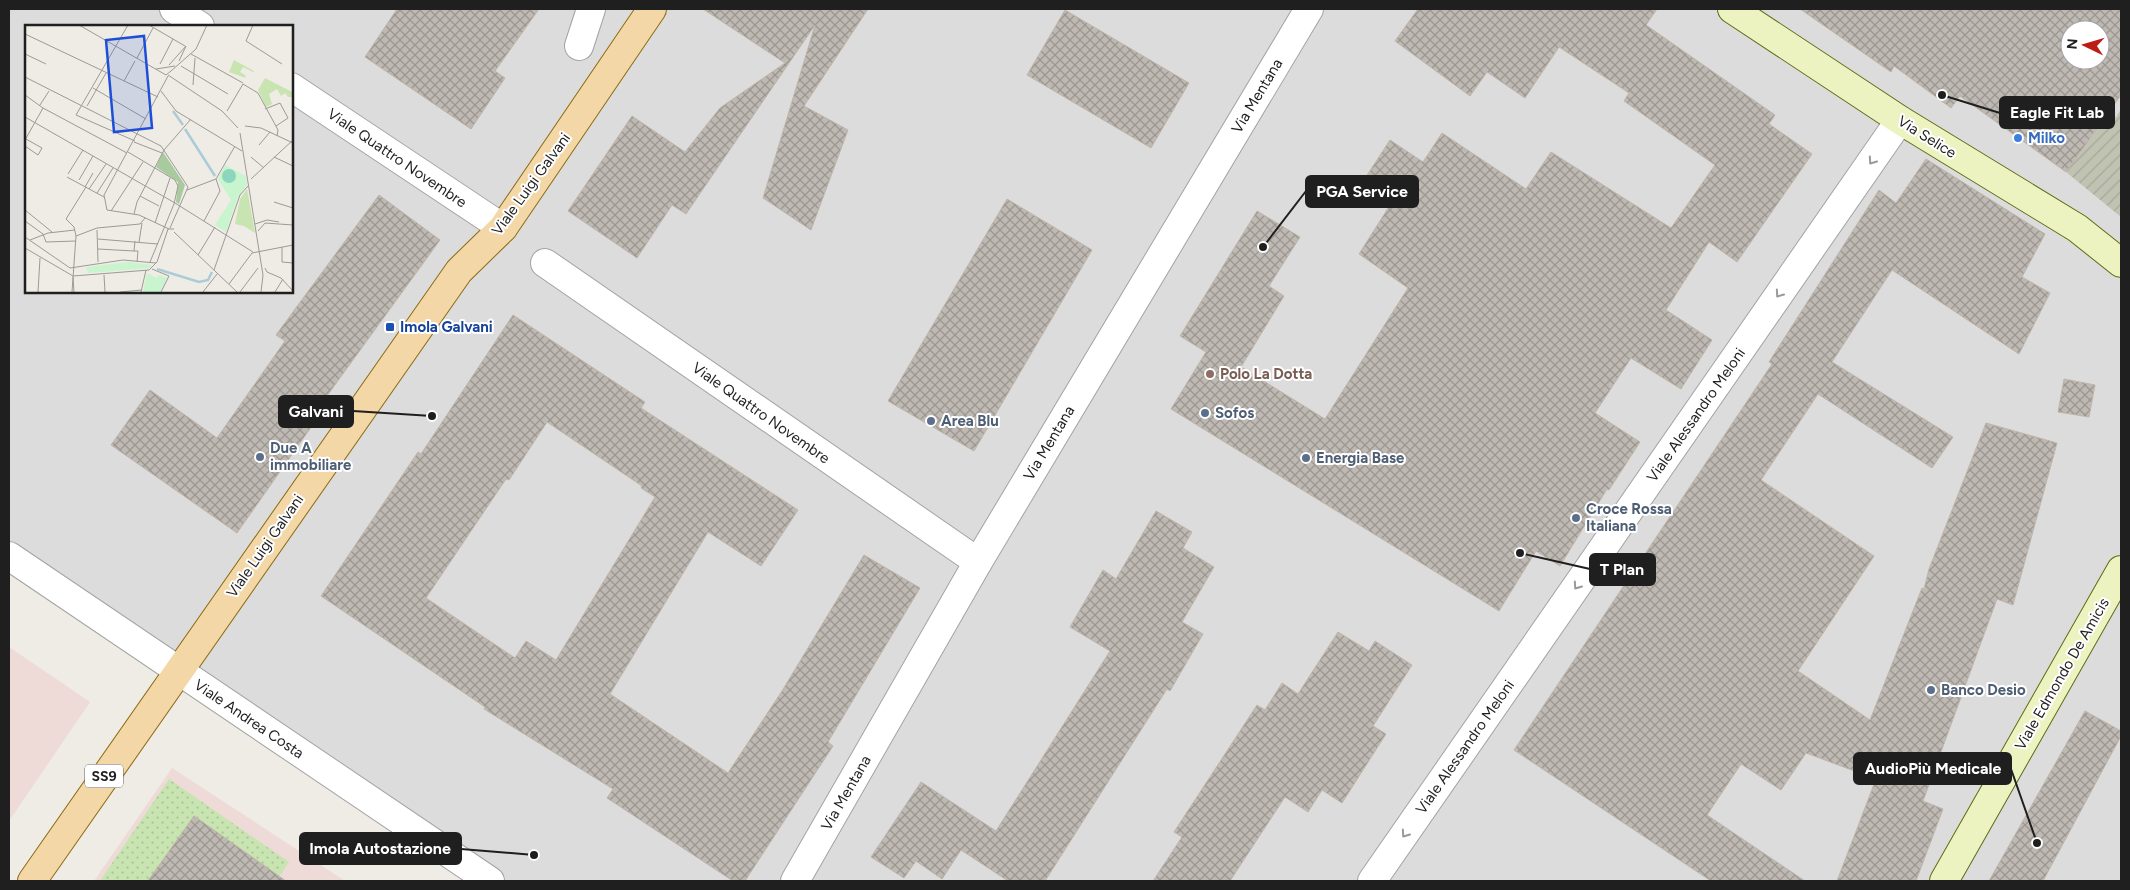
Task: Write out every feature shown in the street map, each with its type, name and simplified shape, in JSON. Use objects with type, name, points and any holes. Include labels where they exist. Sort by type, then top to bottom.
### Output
[{"type":"main road","name":"Viale Luigi Galvani","points":[[178,672],[459,271],[502,228],[652,9]]},
{"type":"main road","name":"SS9","points":[[32,881],[178,672]]},
{"type":"street","points":[[174,9],[198,25]]},
{"type":"street","points":[[579,46],[591,9]]},
{"type":"street","name":"Via Mentana","points":[[796,881],[978,562],[1309,9]]},
{"type":"street","name":"Via Selice","points":[[1732,9],[1900,120],[2077,228],[2121,263]]},
{"type":"street","name":"Viale Quattro Novembre","points":[[292,88],[502,228]]},
{"type":"street","name":"Viale Alessandro Meloni","points":[[1372,881],[1900,120]]},
{"type":"street","name":"Viale Quattro Novembre","points":[[545,263],[978,562]]},
{"type":"street","name":"Viale Andrea Costa","points":[[9,556],[178,672],[490,881]]},
{"type":"street","name":"Viale Edmondo De Amicis","points":[[1944,881],[2121,570]]},
{"type":"shaded area","points":[[9,9],[2121,9],[2121,881],[467,881],[9,563]]},
{"type":"shaded area","points":[[2121,109],[2121,217],[2066,172],[2100,125],[2116,117]]},
{"type":"shaded area","points":[[9,647],[90,702],[9,821]]},
{"type":"shaded area","points":[[172,768],[345,881],[94,881]]},
{"type":"green space","points":[[169,779],[289,862],[276,881],[100,881]]},
{"type":"building","points":[[397,9],[539,9],[495,71],[505,78],[471,129],[365,57]]},
{"type":"building","points":[[703,9],[868,9],[804,106],[848,130],[811,230],[763,198],[815,25],[686,214],[672,205],[637,258],[568,211],[632,116],[685,152],[720,108],[785,63]]},
{"type":"building","points":[[1418,9],[1657,9],[1646,25],[1775,115],[1769,124],[1812,154],[1737,262],[1709,242],[1666,310],[1712,340],[1681,389],[1631,358],[1595,413],[1640,442],[1609,490],[1607,489],[1560,566],[1536,551],[1499,611],[1171,409],[1206,352],[1180,336],[1257,211],[1300,237],[1269,286],[1284,296],[1241,367],[1325,419],[1408,288],[1359,254],[1392,202],[1362,183],[1390,140],[1423,162],[1442,133],[1526,189],[1551,152],[1671,228],[1715,165],[1624,101],[1629,93],[1559,47],[1525,98],[1487,72],[1470,96],[1395,41]]},
{"type":"building","points":[[1800,9],[2121,9],[2121,95],[2066,172],[1960,96],[1951,108],[1894,66],[1891,72]]},
{"type":"building","points":[[1065,10],[1189,83],[1151,148],[1027,75]]},
{"type":"building","points":[[1926,159],[2045,234],[2022,277],[2050,293],[2019,354],[1892,270],[1832,362],[1953,437],[1932,468],[1818,394],[1761,480],[1874,556],[1798,671],[1870,720],[1922,588],[1924,589],[1929,569],[1986,423],[2057,443],[2013,605],[1997,599],[1923,801],[1943,809],[1916,881],[1837,881],[1876,779],[1806,753],[1781,790],[1741,764],[1707,815],[1805,881],[1711,881],[1514,750],[1772,364],[1769,362],[1879,190],[1896,203]]},
{"type":"building","points":[[379,195],[440,240],[324,400],[328,403],[237,533],[111,445],[150,390],[217,438],[285,341],[276,335]]},
{"type":"building","points":[[1007,199],[1092,250],[974,451],[888,401]]},
{"type":"building","points":[[513,315],[645,402],[641,408],[798,510],[761,566],[708,532],[610,694],[728,773],[782,691],[864,555],[920,588],[828,742],[833,746],[745,881],[733,881],[607,798],[613,789],[484,709],[485,707],[321,596],[418,452],[421,454]],"holes":[[[547,422],[642,486],[641,488],[655,497],[556,660],[526,641],[515,658],[426,598],[506,479],[509,480]]]},
{"type":"building","points":[[2064,379],[2095,385],[2089,417],[2058,412]]},
{"type":"building","points":[[1156,511],[1192,532],[1183,548],[1214,567],[1182,622],[1203,634],[1170,691],[1167,689],[1045,881],[1008,881],[961,850],[942,879],[916,861],[904,878],[871,857],[921,782],[996,831],[1110,651],[1070,627],[1103,570],[1116,579]]},
{"type":"building","points":[[1338,632],[1369,651],[1375,641],[1412,665],[1373,726],[1386,734],[1342,803],[1322,790],[1308,812],[1285,797],[1230,881],[1153,881],[1182,837],[1174,832],[1257,705],[1265,710],[1282,683],[1298,694]]},
{"type":"building","points":[[2085,711],[2121,731],[2121,736],[2043,881],[1989,881]]},
{"type":"building","points":[[194,816],[286,881],[148,881]]},
{"type":"place","name":"Eagle Fit Lab","points":[[1942,95]]},
{"type":"place","name":"Milko","points":[[2018,138]]},
{"type":"place","name":"PGA Service","points":[[1263,247]]},
{"type":"place","name":"Imola Galvani","points":[[390,327]]},
{"type":"place","name":"Polo La Dotta","points":[[1210,374]]},
{"type":"place","name":"Sofos","points":[[1205,413]]},
{"type":"place","name":"Galvani","points":[[432,416]]},
{"type":"place","name":"Area Blu","points":[[931,421]]},
{"type":"place","name":"Due A immobiliare","points":[[260,457]]},
{"type":"place","name":"Energia Base","points":[[1306,458]]},
{"type":"place","name":"Croce Rossa Italiana","points":[[1576,518]]},
{"type":"place","name":"T Plan","points":[[1520,553]]},
{"type":"place","name":"Banco Desio","points":[[1931,690]]},
{"type":"place","name":"AudioPiù Medicale","points":[[2037,843]]},
{"type":"place","name":"Imola Autostazione","points":[[534,855]]}]
